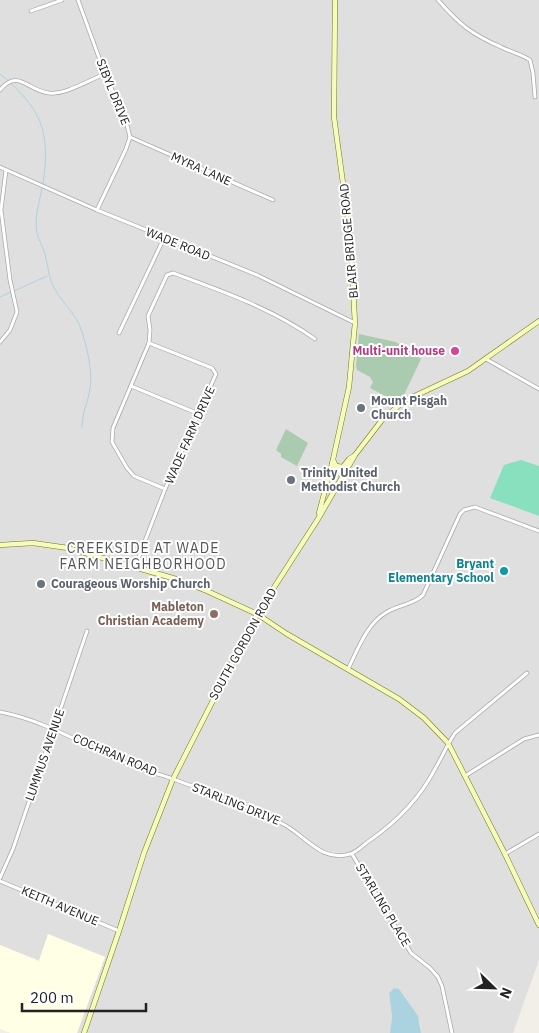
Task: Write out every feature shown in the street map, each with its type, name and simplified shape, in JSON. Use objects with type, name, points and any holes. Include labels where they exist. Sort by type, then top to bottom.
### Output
[{"type":"street","points":[[32,11],[62,0]]},
{"type":"street","name":"SIBYL DRIVE","points":[[78,0],[105,74],[126,121],[130,137],[97,210]]},
{"type":"street","name":"BLAIR BRIDGE ROAD","points":[[318,519],[349,387],[355,323],[350,235],[334,118],[335,0]]},
{"type":"street","points":[[438,0],[464,28],[491,43],[521,54],[530,60],[535,97]]},
{"type":"street","points":[[0,90],[7,82],[14,79],[37,90],[53,94],[63,92],[105,74]]},
{"type":"street","name":"MYRA LANE","points":[[130,137],[273,200]]},
{"type":"street","name":"WADE ROAD","points":[[0,167],[97,210],[268,280],[355,323]]},
{"type":"street","points":[[0,342],[10,330],[17,312],[10,280],[1,210],[6,170]]},
{"type":"street","points":[[118,333],[164,238]]},
{"type":"street","points":[[165,489],[134,476],[127,468],[112,442],[113,428],[149,343],[148,316],[166,275],[173,273],[254,304],[315,339]]},
{"type":"street","name":"SOUTH GORDON ROAD","points":[[84,1033],[144,853],[173,779],[257,614],[318,519],[355,455],[382,420],[404,402],[468,370],[539,321]]},
{"type":"street","name":"WADE FARM DRIVE","points":[[135,567],[165,489],[216,374],[212,368],[149,343]]},
{"type":"street","points":[[486,359],[539,389]]},
{"type":"street","points":[[131,386],[199,414]]},
{"type":"street","points":[[333,458],[334,464],[339,467],[343,466],[355,455]]},
{"type":"street","points":[[333,458],[332,467],[343,476]]},
{"type":"street","points":[[348,670],[376,619],[398,606],[418,600],[422,595],[460,514],[464,510],[475,507],[539,531]]},
{"type":"street","points":[[0,545],[33,543],[68,548],[135,567],[207,591],[257,614],[287,634],[399,699],[424,718],[448,743],[539,925]]},
{"type":"street","name":"LUMMUS AVENUE","points":[[0,880],[13,849],[87,631]]},
{"type":"street","points":[[352,854],[375,837],[412,802],[436,769],[448,743],[455,733],[527,673]]},
{"type":"street","name":"COCHRAN ROAD","points":[[0,712],[29,719],[133,766],[173,779]]},
{"type":"street","points":[[465,776],[515,744],[539,735]]},
{"type":"street","name":"STARLING DRIVE","points":[[173,779],[281,822],[326,854],[336,856],[352,854]]},
{"type":"street","points":[[505,854],[539,834]]},
{"type":"street","name":"STARLING PLACE","points":[[352,854],[411,953],[438,977],[442,986],[452,1033]]},
{"type":"street","name":"KEITH AVENUE","points":[[0,880],[119,930]]},
{"type":"shaded area","points":[[0,0],[539,0],[539,960],[513,1033],[421,1033],[420,1023],[407,1000],[399,989],[394,988],[389,993],[392,1016],[390,1033],[77,1033],[105,957],[48,934],[39,961],[0,945]]},
{"type":"shaded area","points":[[359,334],[396,342],[421,359],[403,397],[395,401],[370,388],[373,382],[370,377],[357,370]]},
{"type":"shaded area","points":[[286,429],[308,443],[297,466],[281,457],[281,454],[276,450]]},
{"type":"shaded area","points":[[48,934],[105,957],[77,1033],[11,1033],[0,1029],[0,945],[39,961]]},
{"type":"green space","points":[[521,460],[539,466],[539,516],[490,498],[504,465]]},
{"type":"water","points":[[394,988],[399,989],[418,1016],[421,1033],[390,1033],[392,1016],[389,993]]},
{"type":"waterway","points":[[0,74],[25,98],[40,122],[44,134],[45,149],[43,184]]},
{"type":"waterway","points":[[42,188],[36,219],[38,237],[45,253],[52,283],[79,324],[89,359],[91,382],[82,427]]},
{"type":"waterway","points":[[14,291],[47,276]]},
{"type":"waterway","points":[[0,297],[11,292]]},
{"type":"place","name":"Multi-unit house","points":[[455,351]]},
{"type":"place","name":"Mount Pisgah Church","points":[[361,408]]},
{"type":"place","name":"Trinity United Methodist Church","points":[[291,480]]},
{"type":"place","name":"Bryant Elementary School","points":[[504,571]]},
{"type":"place","name":"Courageous Worship Church","points":[[41,584]]},
{"type":"place","name":"Mableton Christian Academy","points":[[214,614]]},
{"type":"district","name":"CREEKSIDE AT WADE FARM NEIGHBORHOOD","points":[[143,556]]}]
